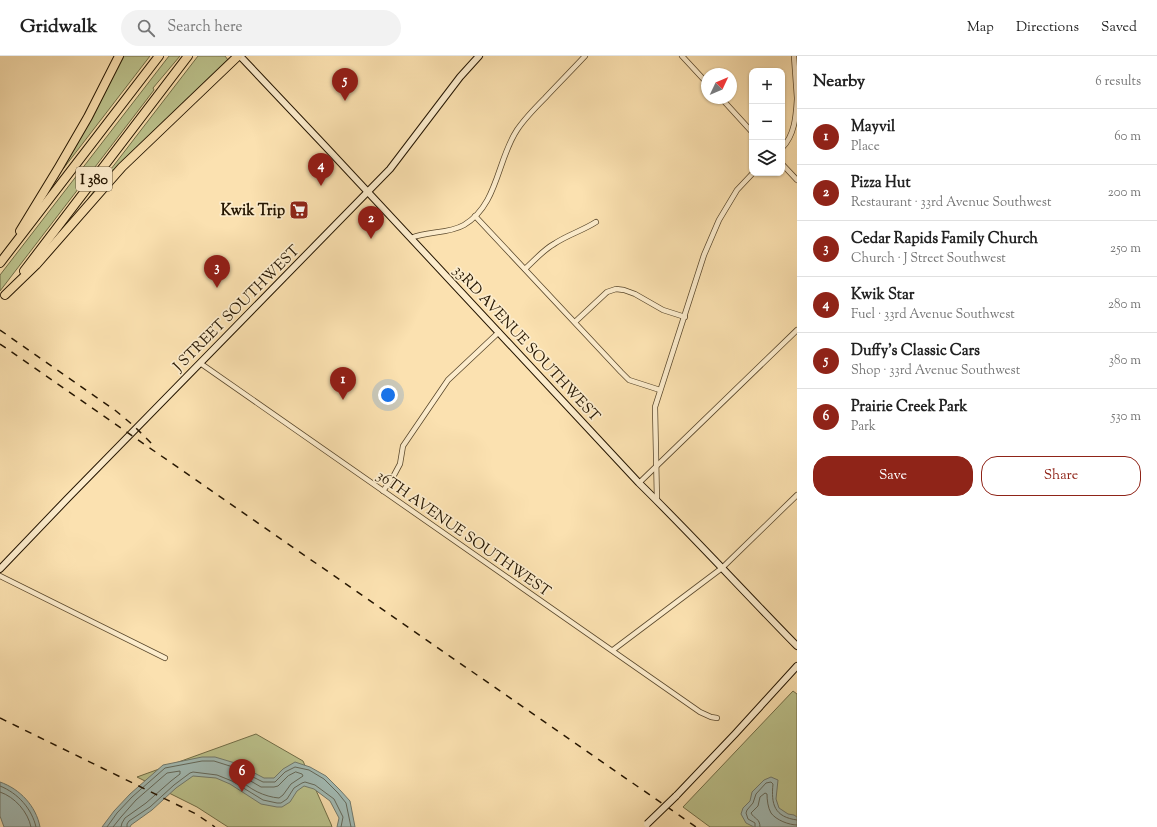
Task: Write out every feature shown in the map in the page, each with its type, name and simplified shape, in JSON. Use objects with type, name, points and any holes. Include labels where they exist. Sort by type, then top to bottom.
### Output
[{"type":"highway","points":[[0,263],[59,167],[119,56]]},
{"type":"highway","name":"I 380","points":[[0,263],[159,56]]},
{"type":"highway","name":"I 380","points":[[3,299],[188,56]]},
{"type":"highway","points":[[3,299],[36,265],[122,167],[239,56]]},
{"type":"street","name":"33RD AVENUE SOUTHWEST","points":[[239,56],[325,146],[639,483],[797,646]]},
{"type":"street","name":"J STREET SOUTHWEST","points":[[0,569],[368,193],[393,166],[460,77],[479,56]]},
{"type":"street","points":[[411,238],[418,235],[451,230],[464,225],[475,216],[486,204],[494,188],[509,144],[517,130],[529,115],[585,56]]},
{"type":"street","points":[[682,56],[701,77]]},
{"type":"street","points":[[785,145],[796,117],[797,98],[794,56]]},
{"type":"street","points":[[726,104],[749,129]]},
{"type":"street","points":[[785,167],[797,180]]},
{"type":"street","points":[[658,501],[656,466],[656,407],[660,390],[704,255],[719,220],[737,190],[750,176]]},
{"type":"street","points":[[475,216],[629,380],[660,390]]},
{"type":"street","points":[[525,269],[551,245],[596,222]]},
{"type":"street","points":[[574,322],[607,292],[616,289],[635,294],[663,310],[685,317]]},
{"type":"street","points":[[639,483],[797,330]]},
{"type":"street","points":[[383,491],[400,464],[402,446],[448,380],[499,332]]},
{"type":"street","name":"36TH AVENUE SOUTHWEST","points":[[200,363],[700,712],[716,718]]},
{"type":"street","points":[[613,650],[722,568],[797,495]]},
{"type":"street","points":[[0,576],[165,658]]},
{"type":"street","points":[[645,826],[735,734],[797,666]]},
{"type":"green space","points":[[123,56],[150,56],[63,169],[92,116]]},
{"type":"green space","points":[[169,56],[180,56],[153,88],[154,90],[0,291],[0,275]]},
{"type":"green space","points":[[198,56],[225,56],[228,60],[90,200],[88,199],[91,195]]},
{"type":"green space","points":[[793,691],[797,694],[797,827],[710,827],[683,807]]},
{"type":"green space","points":[[256,734],[303,761],[332,827],[228,827],[197,807],[137,777]]},
{"type":"water","points":[[202,757],[215,757],[235,763],[264,778],[274,778],[283,769],[295,762],[310,767],[326,776],[350,801],[355,827],[337,827],[339,818],[330,801],[314,789],[304,786],[297,791],[290,802],[282,807],[277,807],[261,804],[230,784],[216,778],[193,776],[176,788],[152,810],[130,827],[102,827],[114,811],[130,794],[163,765]]},
{"type":"water","points":[[771,777],[778,780],[776,799],[779,808],[788,814],[797,817],[797,827],[754,827],[746,823],[741,814],[743,808],[750,801],[752,792],[764,780]]},
{"type":"water","points":[[0,782],[14,789],[26,799],[35,812],[40,827],[4,827],[0,816]]},
{"type":"railway","points":[[0,330],[116,411],[152,444]]},
{"type":"railway","points":[[0,344],[696,827]]},
{"type":"railway","points":[[0,718],[196,814],[215,827]]},
{"type":"place","name":"Duffy's Classic Cars","points":[[345,101]]},
{"type":"place","name":"Kwik Star","points":[[321,186]]},
{"type":"place","name":"Kwik Trip","points":[[299,210]]},
{"type":"place","name":"Pizza Hut","points":[[371,239]]},
{"type":"place","name":"Cedar Rapids Family Church","points":[[217,288]]},
{"type":"place","name":"Mayvil","points":[[343,400]]},
{"type":"place","name":"Prairie Creek Park","points":[[242,792]]}]
